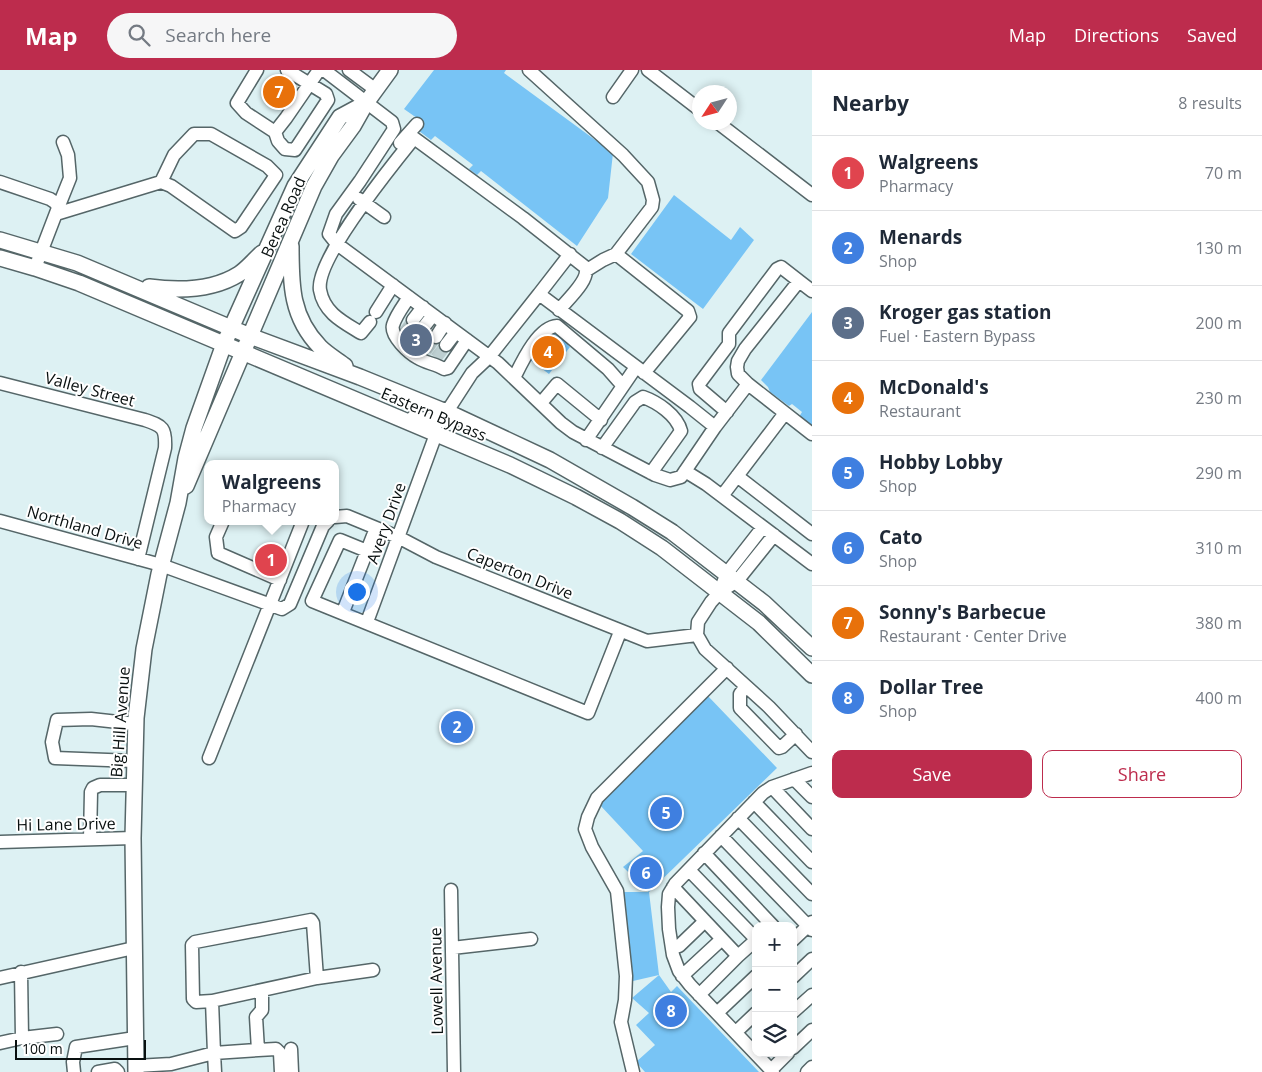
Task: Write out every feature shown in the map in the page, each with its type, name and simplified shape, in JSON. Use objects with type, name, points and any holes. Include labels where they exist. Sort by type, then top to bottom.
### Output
[{"type":"main road","name":"Berea Road","points":[[243,351],[314,186],[331,156],[390,70]]},
{"type":"main road","name":"Berea Road","points":[[231,328],[295,186],[340,117],[366,103]]},
{"type":"main road","name":"Eastern Bypass","points":[[0,240],[77,263],[250,336],[450,413],[550,460],[672,532],[764,603],[812,648]]},
{"type":"main road","points":[[291,240],[292,289],[303,325],[321,348],[360,377]]},
{"type":"main road","points":[[128,284],[174,290],[196,289],[218,284],[240,274],[267,248]]},
{"type":"main road","name":"Eastern Bypass","points":[[0,258],[79,283],[243,351],[510,465],[576,497],[620,521],[662,548],[759,623],[812,675]]},
{"type":"main road","name":"Big Hill Avenue","points":[[135,1070],[133,785],[136,724],[144,648],[161,565],[178,503],[186,458],[194,428],[231,328]]},
{"type":"main road","name":"Big Hill Avenue","points":[[178,503],[197,463],[243,351]]},
{"type":"main road","points":[[370,405],[423,421],[440,421],[450,413]]},
{"type":"street","points":[[257,70],[237,103],[246,113],[274,132],[278,141],[285,149],[295,150],[328,100],[326,94],[287,70]]},
{"type":"street","points":[[274,132],[319,70]]},
{"type":"street","points":[[324,70],[392,122],[394,129],[336,214],[329,234],[337,244],[490,357],[561,423],[586,440],[651,472],[674,480],[682,477],[748,384]]},
{"type":"street","points":[[349,70],[376,90]]},
{"type":"street","points":[[529,70],[587,125],[623,155],[648,182],[653,200],[652,207],[616,254],[587,270],[583,282],[559,310]]},
{"type":"street","points":[[613,96],[632,70]]},
{"type":"street","points":[[648,70],[692,104]]},
{"type":"street","points":[[401,154],[399,149],[401,141],[417,124]]},
{"type":"street","points":[[726,130],[812,196]]},
{"type":"street","points":[[57,211],[161,182],[172,186],[235,231],[242,227],[276,175],[266,166],[212,134],[194,134],[174,155],[161,182]]},
{"type":"street","points":[[393,284],[361,333],[335,317],[324,304],[320,289],[321,274],[337,244],[380,180],[414,138],[570,254],[587,270]]},
{"type":"street","points":[[35,268],[70,178],[68,156],[63,142]]},
{"type":"street","points":[[0,182],[50,199],[56,203],[57,211]]},
{"type":"street","points":[[351,193],[384,217]]},
{"type":"street","points":[[450,413],[472,373],[490,357],[570,254]]},
{"type":"street","points":[[586,440],[623,386],[690,317],[688,311],[616,254]]},
{"type":"street","points":[[727,412],[700,389],[699,384],[729,344],[729,333],[777,269],[781,267],[812,291]]},
{"type":"street","points":[[799,282],[741,355],[737,368],[738,374],[748,384],[812,434]]},
{"type":"street","points":[[539,294],[715,428]]},
{"type":"street","points":[[409,297],[393,326],[394,333],[401,336],[410,346],[444,369],[448,368],[467,340]]},
{"type":"street","points":[[418,324],[428,311]]},
{"type":"street","points":[[436,337],[445,324]]},
{"type":"street","points":[[514,378],[525,357],[547,328],[557,326],[608,369],[623,386]]},
{"type":"street","points":[[446,345],[456,332]]},
{"type":"street","name":"Valley Street","points":[[0,384],[145,420],[160,426],[166,435],[165,448],[138,560]]},
{"type":"street","points":[[541,403],[556,384],[601,420]]},
{"type":"street","points":[[602,448],[635,402],[643,397],[652,400],[670,414],[681,430],[651,472]]},
{"type":"street","points":[[722,496],[785,413]]},
{"type":"street","name":"Avery Drive","points":[[368,622],[436,434]]},
{"type":"street","points":[[685,471],[722,496],[812,564]]},
{"type":"street","points":[[737,476],[812,534]]},
{"type":"street","name":"Caperton Drive","points":[[339,517],[347,516],[398,537],[436,557],[620,632],[647,641],[697,635]]},
{"type":"street","name":"Northland Drive","points":[[0,521],[161,565]]},
{"type":"street","points":[[221,525],[216,537],[218,553],[280,580]]},
{"type":"street","points":[[209,758],[301,525]]},
{"type":"street","points":[[161,565],[282,609],[290,604],[324,525]]},
{"type":"street","points":[[732,577],[763,527]]},
{"type":"street","points":[[343,612],[376,528]]},
{"type":"street","points":[[774,535],[732,577],[720,592],[701,617],[696,628],[697,635],[705,648],[796,734],[812,752]]},
{"type":"street","points":[[367,552],[340,540],[312,601],[368,622],[588,713],[620,632]]},
{"type":"street","points":[[633,1072],[630,1067],[621,1022],[625,1000],[626,976],[617,891],[592,847],[585,830],[588,817],[597,798],[727,668]]},
{"type":"street","points":[[746,686],[740,694],[740,708],[779,748],[796,734]]},
{"type":"street","points":[[134,761],[55,758],[52,742],[57,720],[91,719],[136,724]]},
{"type":"street","points":[[752,1047],[682,976],[672,947],[668,907],[670,894],[673,887],[704,853],[754,802],[772,787],[812,773]]},
{"type":"street","points":[[794,779],[812,797]]},
{"type":"street","points":[[90,839],[91,792],[95,786],[133,785]]},
{"type":"street","points":[[772,787],[812,829]]},
{"type":"street","points":[[754,802],[812,862]]},
{"type":"street","points":[[738,818],[812,894]]},
{"type":"street","points":[[721,836],[811,926],[797,937]]},
{"type":"street","name":"Hi Lane Drive","points":[[0,842],[132,838]]},
{"type":"street","points":[[704,853],[769,922]]},
{"type":"street","points":[[689,870],[752,935]]},
{"type":"street","points":[[673,887],[738,956]]},
{"type":"street","name":"Lowell Avenue","points":[[451,890],[454,1072]]},
{"type":"street","points":[[317,978],[313,923],[311,920],[195,942],[192,945],[194,999],[196,1002],[212,1001],[317,978],[373,970]]},
{"type":"street","points":[[672,947],[679,946],[705,921]]},
{"type":"street","points":[[452,948],[531,939]]},
{"type":"street","points":[[682,976],[722,939]]},
{"type":"street","points":[[699,994],[752,943]]},
{"type":"street","points":[[0,978],[134,948]]},
{"type":"street","points":[[797,973],[812,959]]},
{"type":"street","points":[[21,972],[22,1038]]},
{"type":"street","points":[[717,1013],[752,980]]},
{"type":"street","points":[[258,1050],[256,1017],[262,1010],[262,991]]},
{"type":"street","points":[[797,1008],[812,994]]},
{"type":"street","points":[[212,1001],[215,1072]]},
{"type":"street","points":[[736,1032],[752,1017]]},
{"type":"street","points":[[797,1044],[812,1030]]},
{"type":"street","points":[[0,1043],[22,1038],[57,1034]]},
{"type":"street","points":[[74,1072],[73,1062],[76,1047],[135,1038]]},
{"type":"street","points":[[290,1048],[292,1072]]},
{"type":"street","points":[[135,1070],[171,1064],[214,1053],[276,1049],[280,1053],[281,1072]]},
{"type":"street","points":[[761,1057],[772,1071],[784,1057]]},
{"type":"street","points":[[807,1072],[812,1067]]},
{"type":"street","points":[[98,1072],[115,1070],[118,1072]]},
{"type":"building","points":[[434,70],[506,70],[504,73],[613,153],[608,198],[577,246],[481,171],[477,175],[469,169],[473,165],[435,136],[431,140],[419,131],[424,123],[404,109]]},
{"type":"building","points":[[674,195],[731,240],[740,227],[754,240],[703,309],[631,254]]},
{"type":"building","points":[[812,312],[812,427],[799,417],[802,412],[792,404],[789,406],[770,392],[761,380]]},
{"type":"building","points":[[557,329],[571,341],[568,345],[570,347],[549,374],[526,357],[547,330],[552,334]]},
{"type":"building","points":[[707,695],[777,768],[649,892],[623,867],[643,851],[599,804]]},
{"type":"building","points":[[623,892],[649,892],[659,975],[633,981]]},
{"type":"building","points":[[659,975],[671,992],[677,986],[759,1072],[645,1072],[636,1062],[655,1045],[636,1025],[649,1013],[632,998]]},
{"type":"tunnel","points":[[404,333],[413,320]]},
{"type":"tunnel","points":[[413,342],[423,328]]},
{"type":"tunnel","points":[[426,350],[436,337]]},
{"type":"tunnel","points":[[436,358],[446,345]]},
{"type":"place","name":"Sonny's Barbecue","points":[[279,92]]},
{"type":"place","name":"Kroger gas station","points":[[416,340]]},
{"type":"place","name":"McDonald's","points":[[548,352]]},
{"type":"place","name":"Walgreens","points":[[271,560]]},
{"type":"place","name":"Menards","points":[[457,727]]},
{"type":"place","name":"Hobby Lobby","points":[[666,813]]},
{"type":"place","name":"Cato","points":[[646,873]]},
{"type":"place","name":"Dollar Tree","points":[[671,1011]]}]
